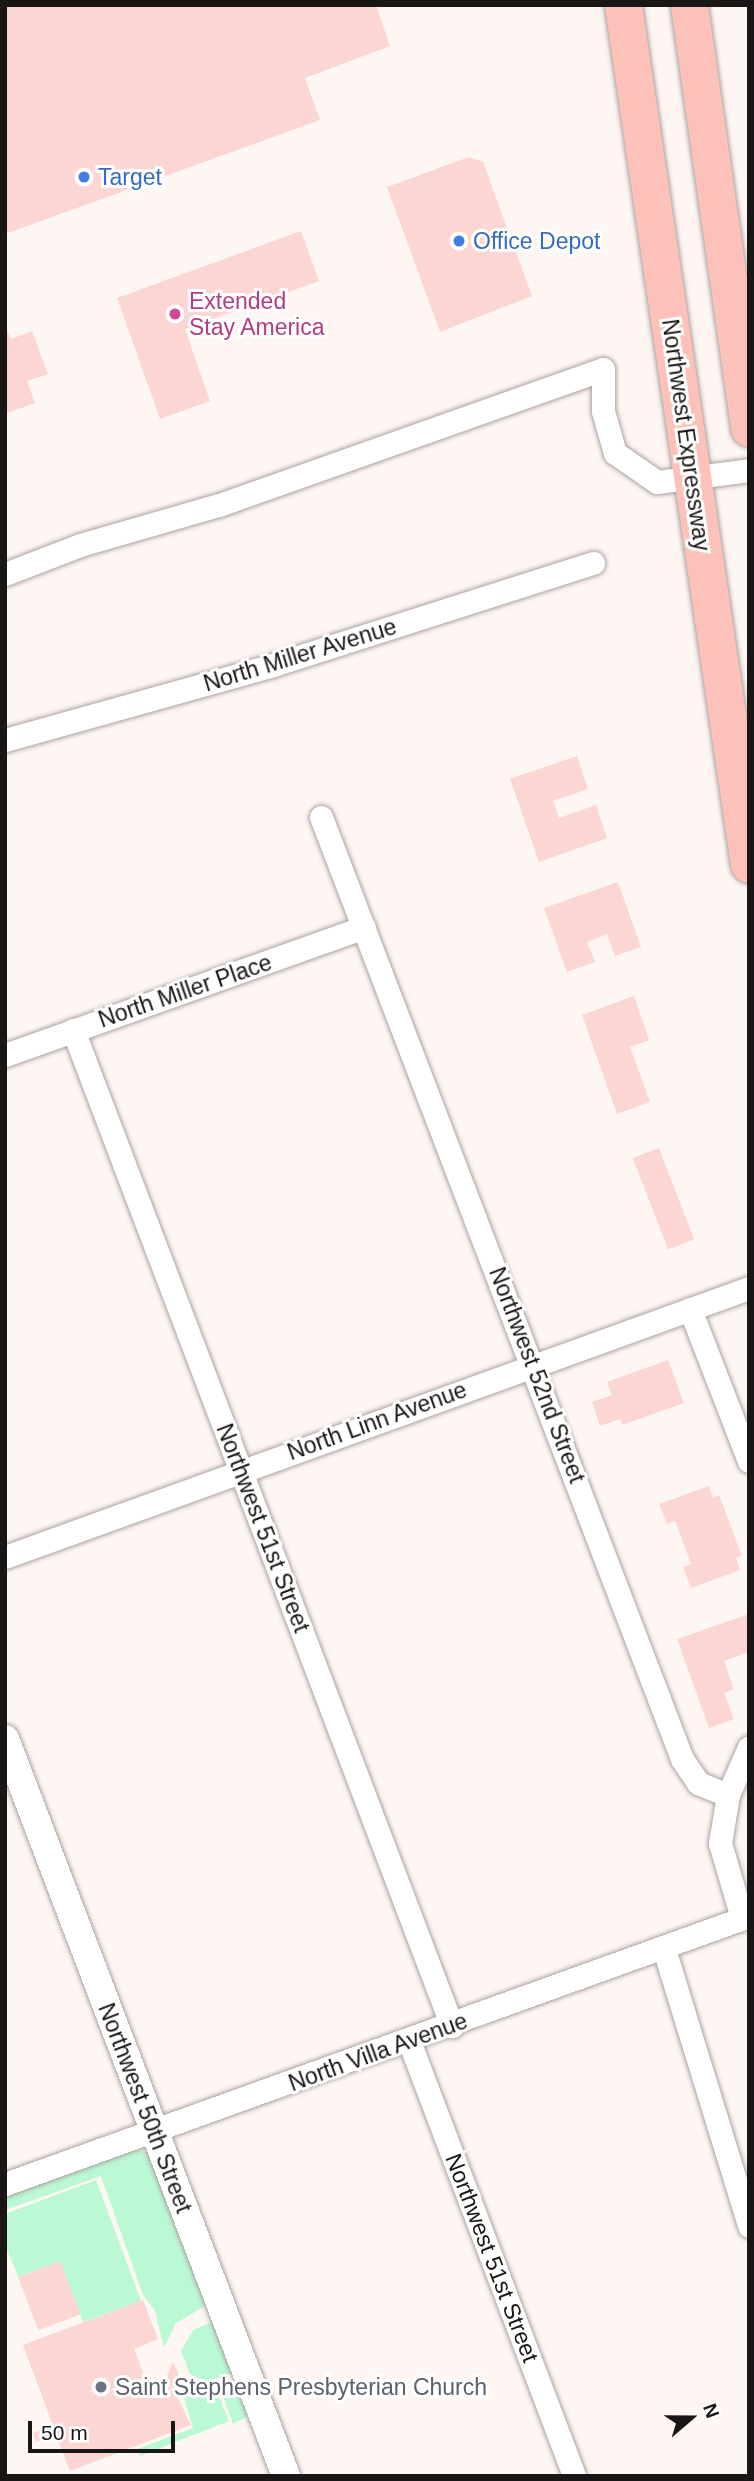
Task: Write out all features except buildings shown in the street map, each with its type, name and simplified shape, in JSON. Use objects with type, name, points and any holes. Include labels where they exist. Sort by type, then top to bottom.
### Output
[{"type":"highway","name":"Northwest Expressway","points":[[624,5],[749,864]]},
{"type":"highway","points":[[689,5],[749,428]]},
{"type":"street","points":[[5,574],[603,369],[603,411],[615,453],[657,482],[693,475],[749,470]]},
{"type":"street","name":"North Miller Avenue","points":[[5,740],[273,666],[593,563]]},
{"type":"street","name":"Northwest 52nd Street","points":[[321,817],[533,1364],[682,1759],[698,1783],[728,1795]]},
{"type":"street","name":"North Miller Place","points":[[5,1055],[364,927]]},
{"type":"street","name":"Northwest 51st Street","points":[[73,1030],[452,2026]]},
{"type":"street","name":"North Linn Avenue","points":[[5,1557],[749,1288]]},
{"type":"street","points":[[690,1309],[749,1461]]},
{"type":"street","name":"Northwest 50th Street","points":[[5,1739],[286,2476]]},
{"type":"street","points":[[745,1917],[720,1843],[728,1795],[749,1747]]},
{"type":"street","name":"North Villa Avenue","points":[[5,2184],[452,2026],[745,1917]]},
{"type":"street","points":[[664,1948],[749,2226]]},
{"type":"street","name":"Northwest 51st Street","points":[[409,2041],[574,2476]]},
{"type":"green space","points":[[136,2148],[151,2155],[207,2305],[176,2323],[164,2348],[155,2311],[143,2295],[101,2176],[5,2210],[5,2197]]},
{"type":"green space","points":[[96,2180],[141,2301],[83,2322],[60,2261],[18,2277],[5,2244],[5,2214]]},
{"type":"green space","points":[[212,2322],[234,2372],[206,2382],[190,2374],[181,2351],[193,2330]]},
{"type":"green space","points":[[179,2382],[206,2398],[219,2396],[229,2421],[140,2456],[137,2449],[193,2428]]},
{"type":"green space","points":[[235,2389],[248,2408],[246,2417],[233,2424],[221,2391]]},
{"type":"place","name":"Target","points":[[84,177]]},
{"type":"place","name":"Office Depot","points":[[459,241]]},
{"type":"place","name":"Extended Stay America","points":[[175,314]]},
{"type":"place","name":"Saint Stephens Presbyterian Church","points":[[101,2387]]}]
